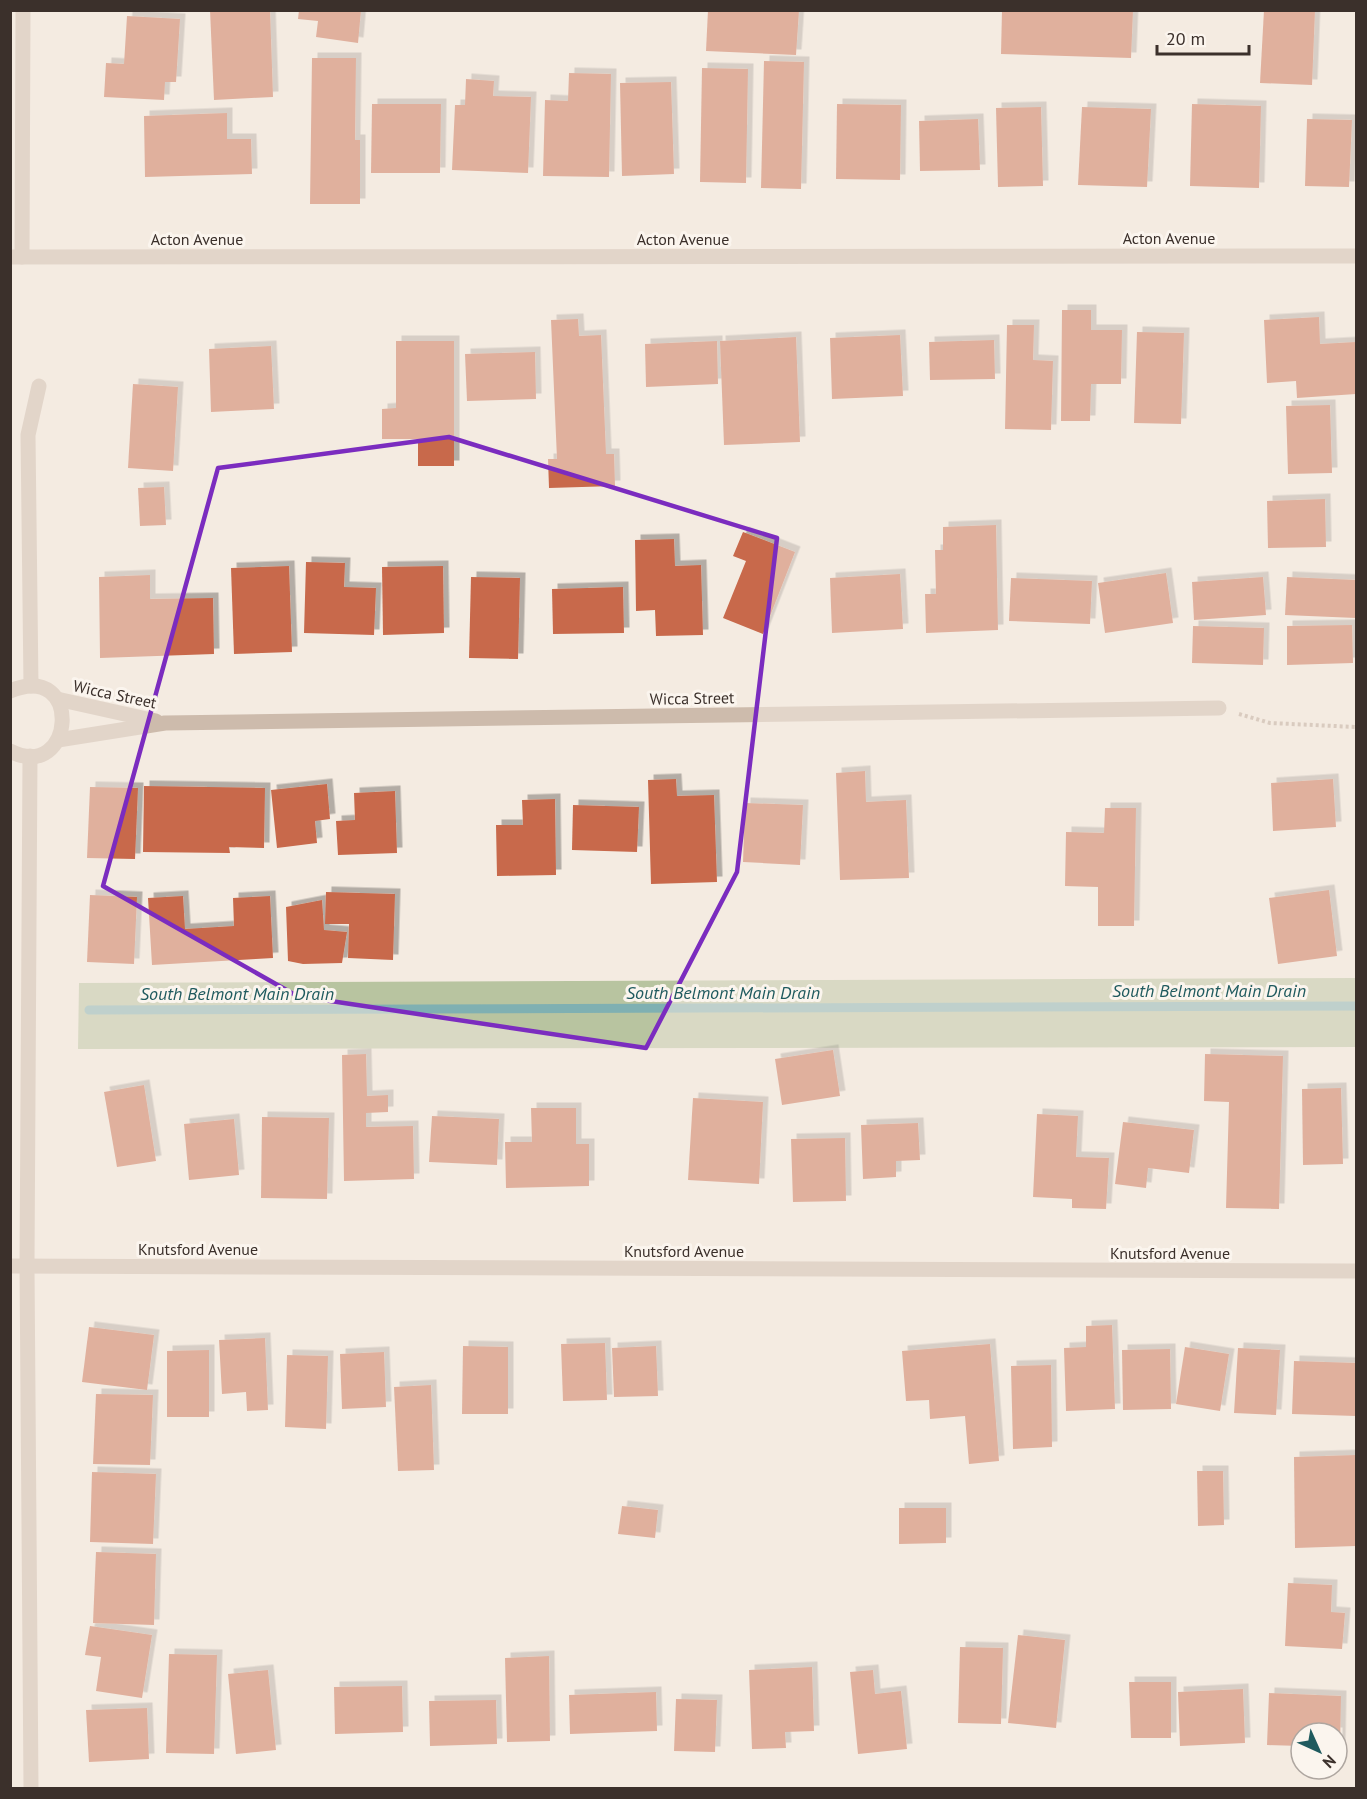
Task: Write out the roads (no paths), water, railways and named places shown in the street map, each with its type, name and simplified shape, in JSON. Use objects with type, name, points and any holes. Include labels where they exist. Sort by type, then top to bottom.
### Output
[{"type":"street","points":[[16,257],[23,10]]},
{"type":"street","name":"Acton Avenue","points":[[16,257],[1356,256]]},
{"type":"street","points":[[10,691],[30,686],[28,435],[39,386]]},
{"type":"street","name":"Wicca Street","points":[[30,686],[49,692],[57,699],[165,723]]},
{"type":"street","points":[[10,750],[30,756],[41,754],[58,740],[63,719],[62,709],[57,699]]},
{"type":"street","name":"Wicca Street","points":[[58,740],[165,723],[1219,708]]},
{"type":"street","points":[[30,756],[27,1266],[31,1788]]},
{"type":"street","name":"Knutsford Avenue","points":[[10,1266],[1356,1271]]},
{"type":"waterway","name":"South Belmont Main Drain","points":[[89,1010],[1356,1006]]}]
